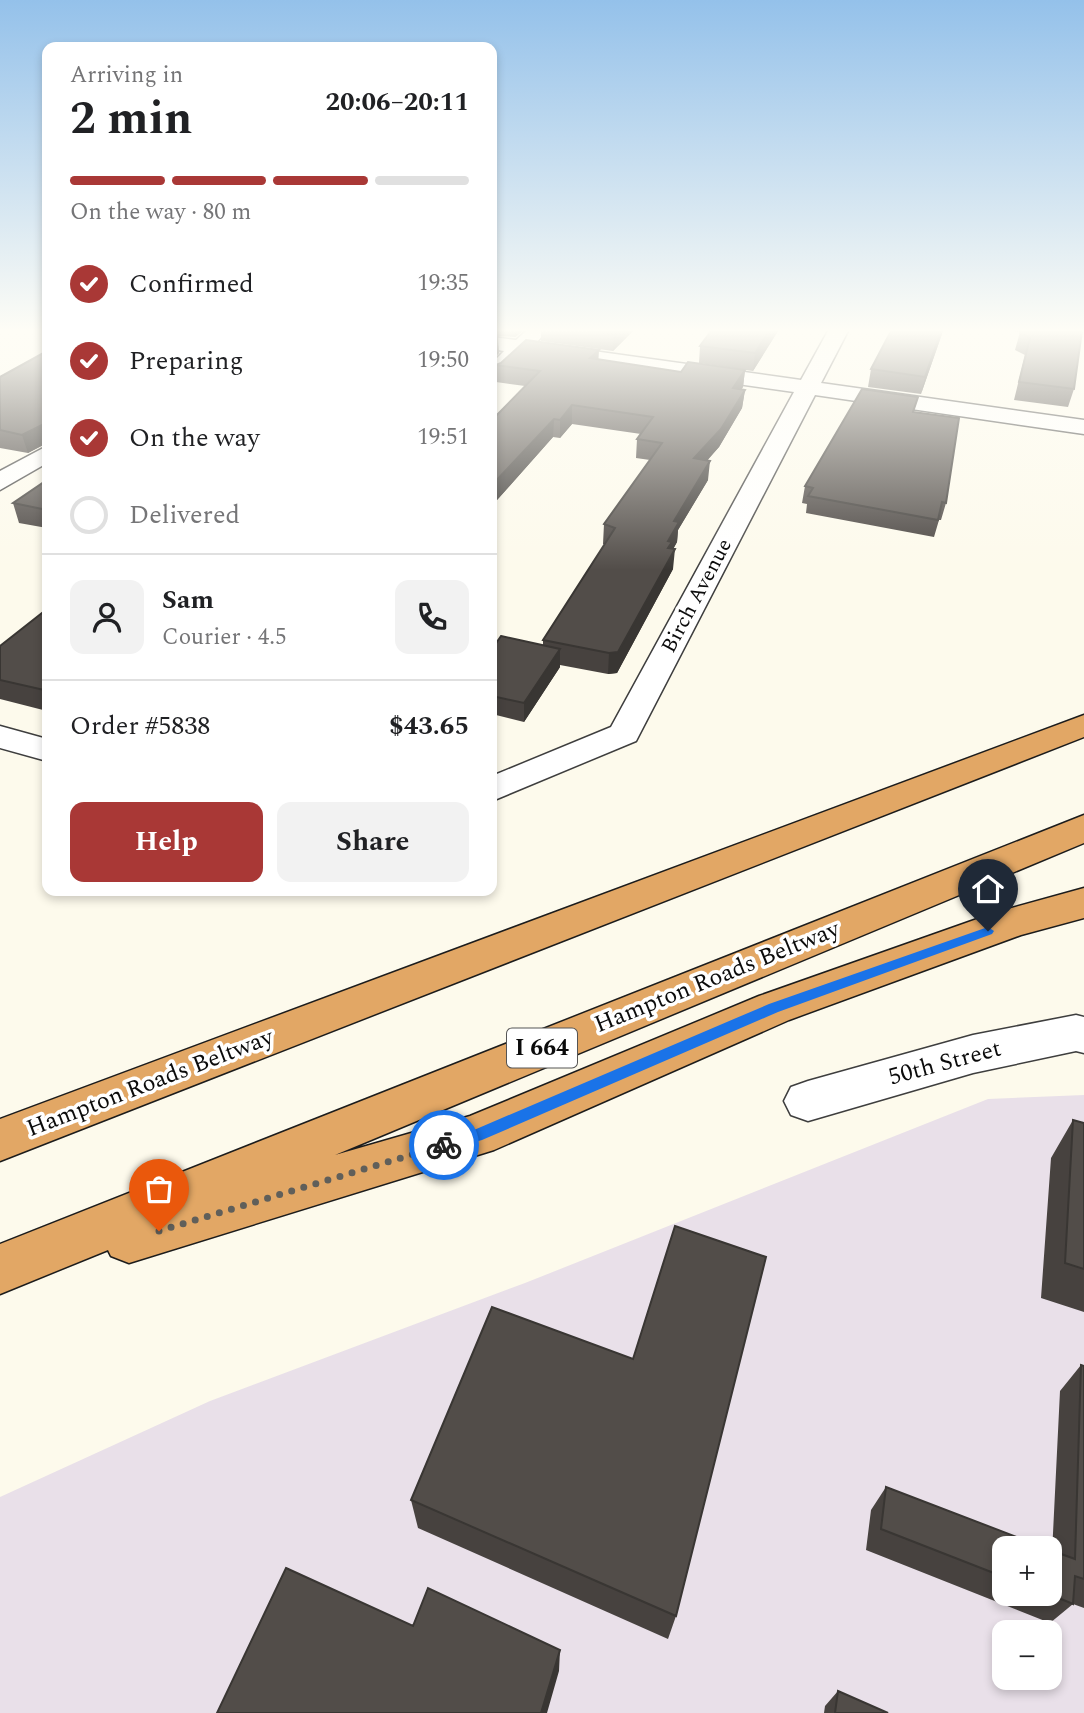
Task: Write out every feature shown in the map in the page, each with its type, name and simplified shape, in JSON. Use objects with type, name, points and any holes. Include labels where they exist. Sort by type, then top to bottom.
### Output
[{"type":"highway","name":"Hampton Roads Beltway","points":[[0,1140],[1076,727]]},
{"type":"highway","name":"Hampton Roads Beltway","points":[[0,1269],[1084,828]]},
{"type":"highway","points":[[0,1278],[477,1135],[774,1008],[1011,923],[1084,903]]},
{"type":"street","name":"Birch Avenue","points":[[497,787],[624,734],[794,411]]},
{"type":"street","points":[[970,411],[1084,427]]},
{"type":"street","points":[[0,482],[42,456]]},
{"type":"street","points":[[0,737],[42,749]]},
{"type":"street","name":"50th Street","points":[[808,1101],[973,1054],[1076,1033],[1084,1035]]},
{"type":"shaded area","points":[[1084,1095],[1084,1713],[0,1713],[0,1497],[210,1401],[525,1283],[988,1099]]},
{"type":"building","points":[[0,411],[42,411],[42,425],[22,435],[0,430]]},
{"type":"building","points":[[501,411],[567,411],[560,420],[554,419],[497,480],[497,415]]},
{"type":"building","points":[[612,411],[732,411],[721,429],[694,458],[710,461],[674,521],[679,522],[668,541],[672,542],[668,548],[675,549],[618,652],[609,653],[543,640],[615,528],[604,524],[662,443],[637,439],[653,417]]},
{"type":"building","points":[[849,411],[913,411],[959,418],[946,503],[942,502],[938,520],[808,496],[813,488],[805,486]]},
{"type":"building","points":[[42,483],[42,509],[13,503]]},
{"type":"building","points":[[42,613],[42,690],[0,680],[0,646]]},
{"type":"building","points":[[501,636],[560,649],[524,703],[497,697],[497,642]]},
{"type":"building","points":[[1073,1120],[1084,1123],[1084,1269],[1065,1263]]},
{"type":"building","points":[[675,1226],[766,1257],[676,1616],[411,1500],[492,1307],[633,1359]]},
{"type":"building","points":[[1081,1365],[1084,1366],[1084,1579],[1075,1576],[1073,1604],[1062,1599],[1062,1554],[1075,1559]]},
{"type":"building","points":[[886,1487],[1014,1536],[992,1536],[992,1572],[881,1529]]},
{"type":"building","points":[[286,1568],[413,1626],[428,1588],[560,1650],[541,1713],[217,1713]]},
{"type":"building","points":[[838,1691],[888,1713],[835,1713]]},
{"type":"way so far","points":[[159,1231],[444,1145]]},
{"type":"route","points":[[444,1145],[477,1135],[774,1008],[988,931]]}]
